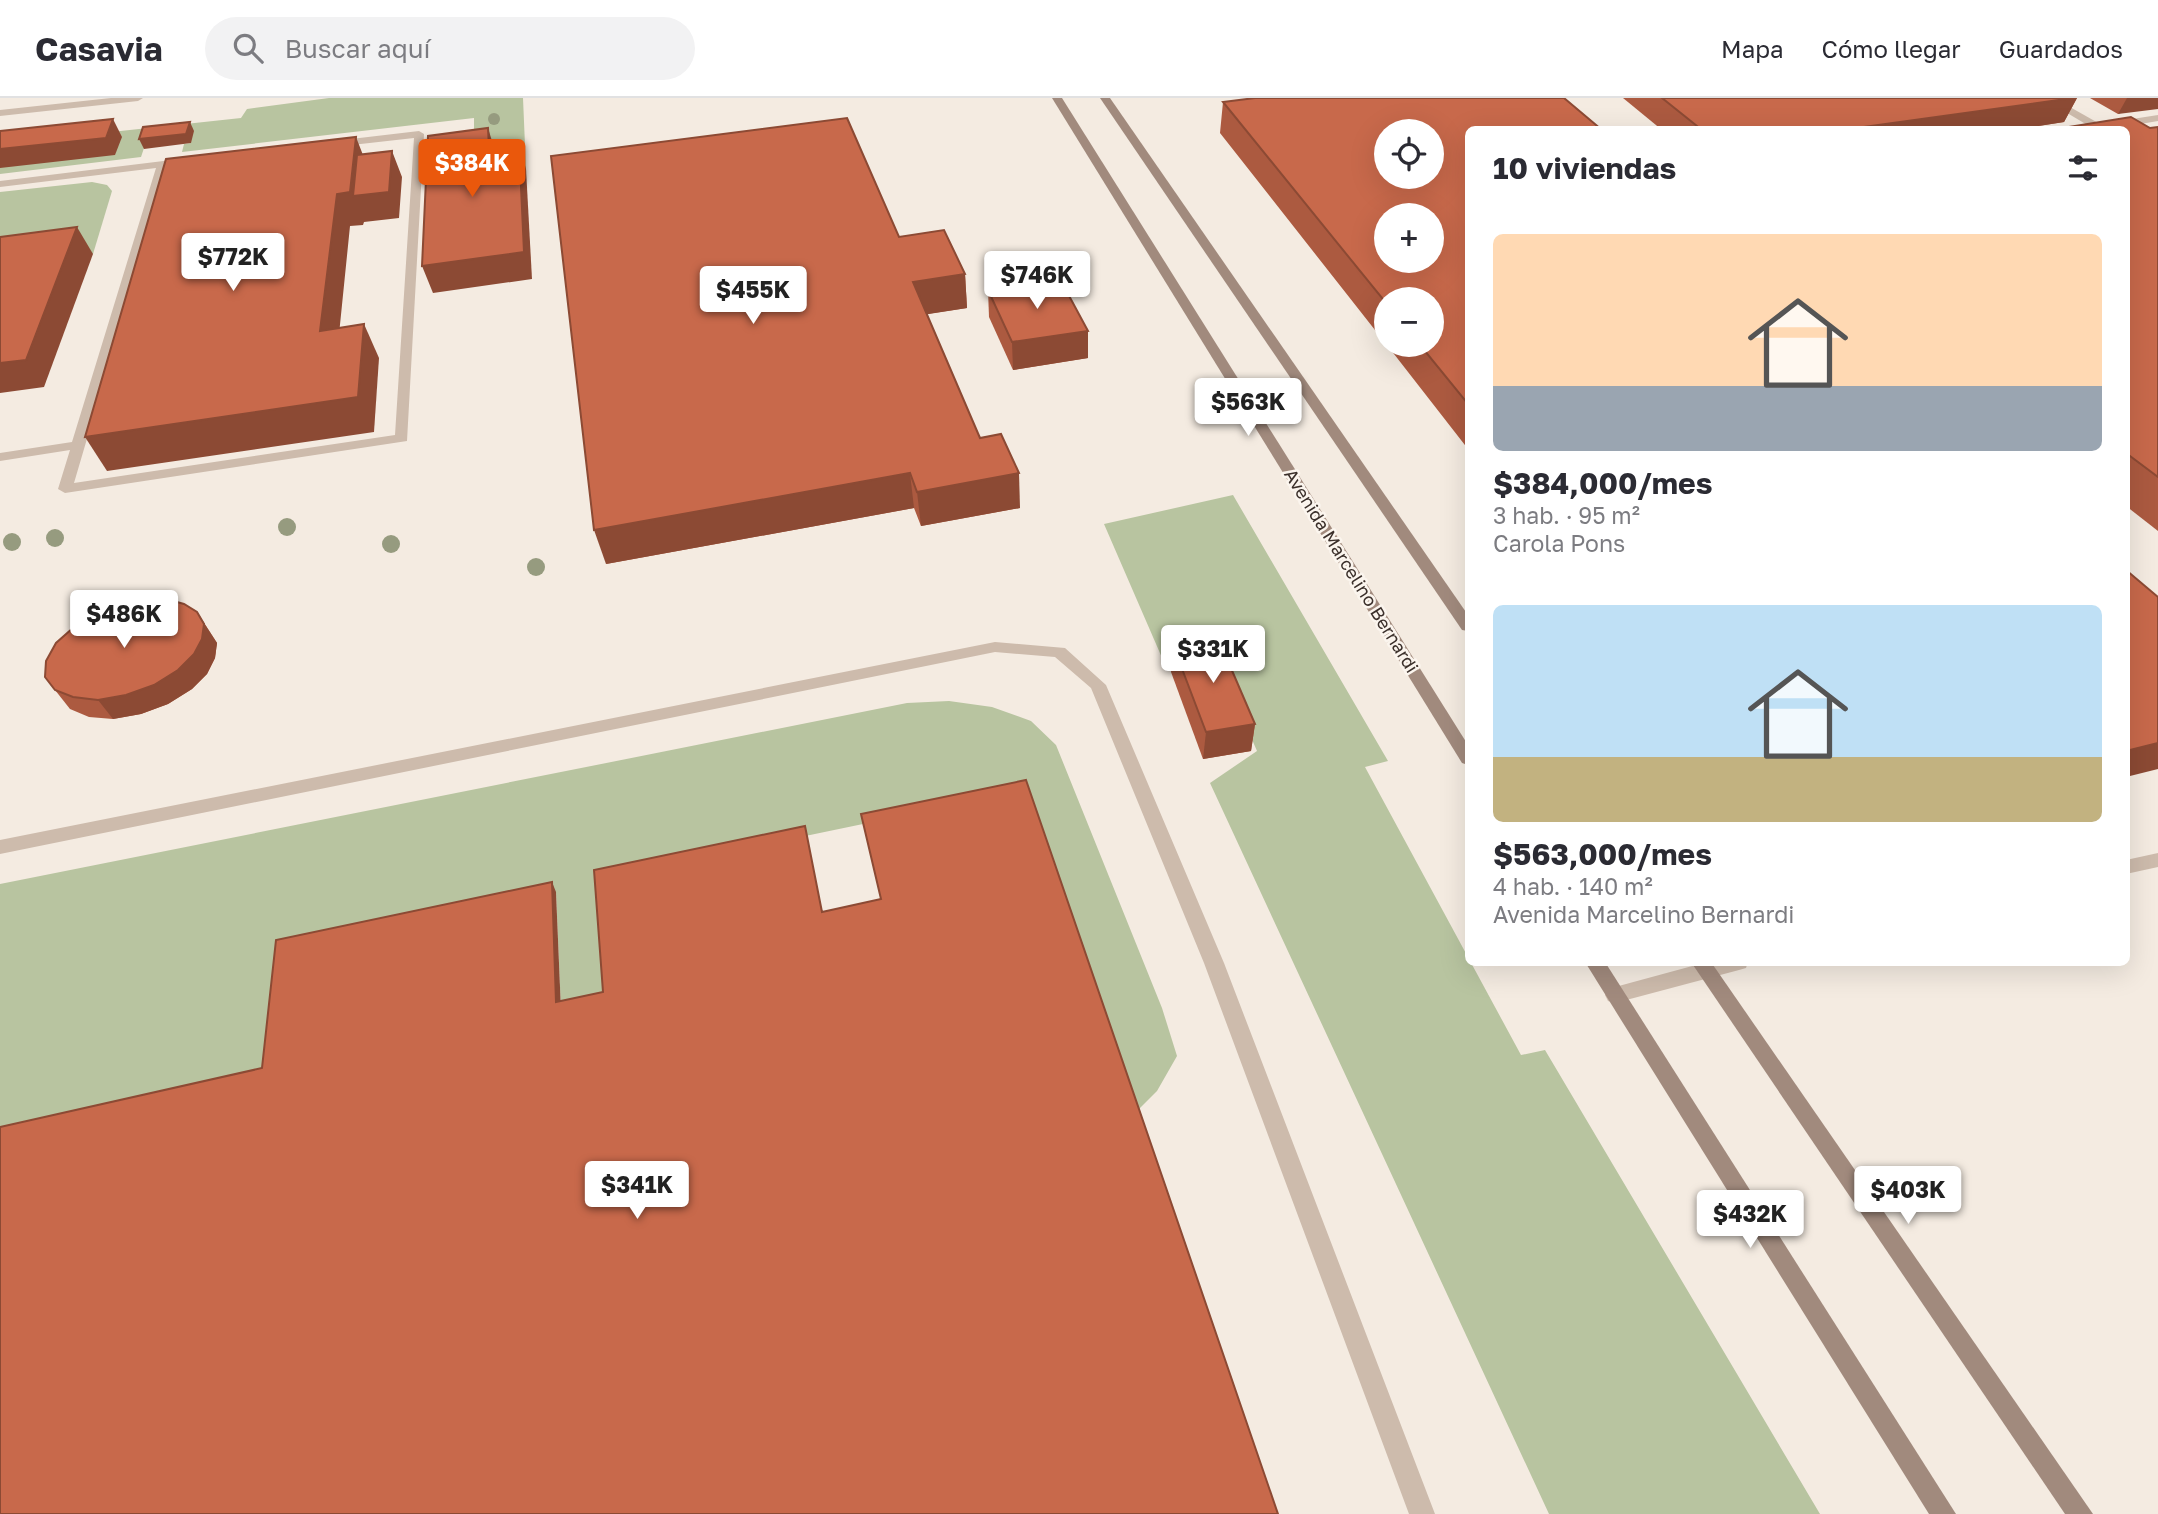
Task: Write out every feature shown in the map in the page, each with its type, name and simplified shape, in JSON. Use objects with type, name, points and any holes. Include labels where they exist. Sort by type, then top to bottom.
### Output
[{"type":"main road","name":"Avenida Marcelino Bernardi","points":[[1057,98],[1465,755]]},
{"type":"main road","points":[[1105,98],[1465,622]]},
{"type":"main road","points":[[1597,966],[1943,1514]]},
{"type":"main road","points":[[1703,967],[2080,1514]]},
{"type":"street","points":[[0,113],[138,98]]},
{"type":"street","points":[[2047,98],[2096,126]]},
{"type":"street","points":[[2105,126],[2158,118]]},
{"type":"street","points":[[162,164],[65,489],[402,438],[419,134],[316,146]]},
{"type":"street","points":[[0,184],[195,160]]},
{"type":"street","points":[[0,457],[78,445]]},
{"type":"street","points":[[0,847],[996,647],[1059,652],[1098,685],[1214,963],[1422,1514]]},
{"type":"street","points":[[2130,866],[2158,860]]},
{"type":"street","points":[[1615,995],[1703,967]]},
{"type":"green space","points":[[329,98],[523,98],[526,169],[497,172],[474,156],[474,118],[182,152],[184,144],[191,143],[148,136],[141,157],[0,174],[0,144],[241,118],[247,109]]},
{"type":"green space","points":[[92,182],[107,185],[112,191],[93,254],[0,265],[0,192]]},
{"type":"green space","points":[[1233,495],[1388,761],[1365,767],[1465,952],[1465,966],[1473,966],[1521,1055],[1545,1050],[1820,1514],[1549,1514],[1210,783],[1257,751],[1218,661],[1166,667],[1104,524]]},
{"type":"green space","points":[[949,701],[992,707],[1031,721],[1056,745],[1162,1008],[1177,1056],[1157,1091],[1136,1112],[863,824],[599,879],[607,1001],[561,1011],[556,892],[270,1077],[0,1138],[0,884],[907,703]]},
{"type":"building","points":[[1255,98],[1564,98],[1597,126],[1465,126],[1465,400],[1430,357],[1444,357],[1444,287],[1374,288],[1223,102]]},
{"type":"building","points":[[1662,98],[2073,98],[1871,126],[1697,126]]},
{"type":"building","points":[[2131,117],[2150,128],[2158,127],[2158,477],[2130,456],[2130,126],[2075,126]]},
{"type":"building","points":[[847,118],[899,237],[944,230],[965,274],[913,282],[980,438],[1001,434],[1019,473],[917,492],[910,473],[594,530],[551,156]]},
{"type":"building","points":[[113,119],[106,138],[0,149],[0,131]]},
{"type":"building","points":[[190,122],[186,134],[139,139],[143,127]]},
{"type":"building","points":[[488,128],[489,147],[519,143],[524,252],[422,266],[428,136]]},
{"type":"building","points":[[356,137],[350,192],[337,194],[320,331],[364,324],[358,397],[85,437],[166,159]]},
{"type":"building","points":[[392,151],[389,192],[353,196],[357,155]]},
{"type":"building","points":[[77,227],[26,360],[0,363],[0,237]]},
{"type":"building","points":[[1060,279],[1088,331],[1012,342],[988,290]]},
{"type":"building","points":[[2130,573],[2158,597],[2158,743],[2130,750]]},
{"type":"building","points":[[166,599],[184,604],[197,612],[204,624],[202,639],[194,654],[178,670],[154,685],[126,695],[98,700],[73,697],[55,690],[45,677],[46,661],[56,643],[74,627],[95,614],[143,600]]},
{"type":"building","points":[[1218,638],[1255,724],[1206,732],[1173,645]]},
{"type":"building","points":[[1026,780],[1278,1514],[0,1514],[0,1127],[262,1068],[276,940],[552,882],[556,1002],[603,992],[594,870],[805,826],[822,912],[881,899],[861,814]]}]
